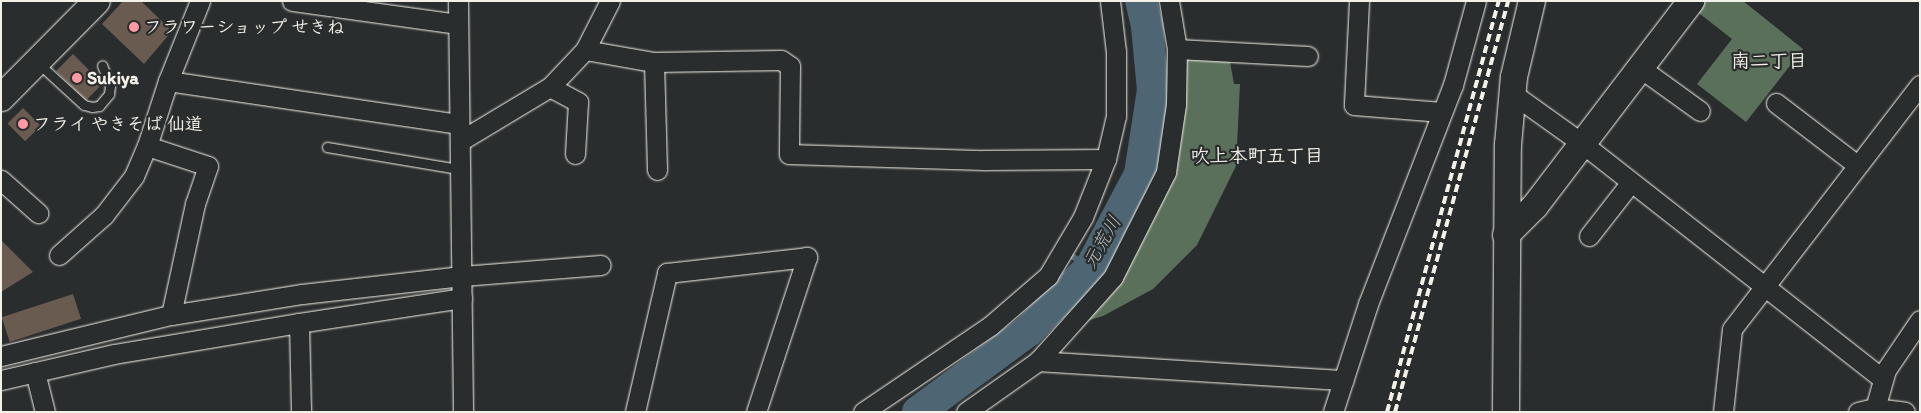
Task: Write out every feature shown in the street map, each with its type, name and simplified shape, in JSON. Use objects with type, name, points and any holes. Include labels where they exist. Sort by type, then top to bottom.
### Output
[{"type":"street","points":[[1,98],[97,1]]},
{"type":"street","points":[[59,255],[104,214],[134,176],[147,146],[168,81],[200,1]]},
{"type":"street","points":[[292,1],[457,24]]},
{"type":"street","points":[[458,1],[458,169],[462,276],[463,412]]},
{"type":"street","points":[[168,81],[459,132],[550,87],[585,50],[610,1]]},
{"type":"street","points":[[863,412],[990,326],[1048,276],[1084,217],[1106,159],[1116,116],[1116,52],[1110,1]]},
{"type":"street","points":[[966,412],[1038,361],[1113,277],[1166,172],[1176,104],[1177,49],[1169,1]]},
{"type":"street","points":[[1359,1],[1354,104],[1442,112]]},
{"type":"street","points":[[1333,412],[1368,304],[1442,112],[1476,1]]},
{"type":"street","points":[[1506,412],[1506,235],[1512,94],[1532,1]]},
{"type":"street","points":[[1506,235],[1535,206],[1691,1]]},
{"type":"street","points":[[1177,49],[1308,56]]},
{"type":"street","points":[[585,50],[654,62],[781,60],[790,66],[789,154],[984,160],[1106,159]]},
{"type":"street","points":[[654,62],[657,170]]},
{"type":"street","points":[[1639,67],[1700,111]]},
{"type":"street","points":[[1723,412],[1732,328],[1920,85]]},
{"type":"street","points":[[550,87],[578,102],[575,154]]},
{"type":"street","points":[[1512,94],[1583,144],[1883,378]]},
{"type":"street","points":[[1776,103],[1857,165]]},
{"type":"street","points":[[147,146],[208,166],[195,204],[171,315]]},
{"type":"street","points":[[1,180],[38,213]]},
{"type":"street","points":[[1589,236],[1631,182]]},
{"type":"street","points":[[635,412],[667,274],[807,257],[756,412]]},
{"type":"street","points":[[1,356],[171,315],[302,294],[462,276],[601,265]]},
{"type":"street","points":[[1,380],[114,354],[299,322],[462,298]]},
{"type":"street","points":[[1905,412],[1869,410],[1883,378],[1920,320]]},
{"type":"street","points":[[299,322],[301,412]]},
{"type":"street","points":[[1038,361],[1343,380]]},
{"type":"street","points":[[35,372],[45,412]]},
{"type":"lane","points":[[37,62],[84,105],[92,107],[99,106],[109,94],[110,86],[102,65]]},
{"type":"lane","points":[[327,147],[458,169]]},
{"type":"green space","points":[[1702,1],[1743,1],[1803,49],[1746,122],[1697,84],[1732,39],[1695,10]]},
{"type":"green space","points":[[1229,56],[1234,84],[1240,84],[1236,166],[1197,245],[1153,289],[1103,316],[1083,322],[1098,308],[1143,241],[1173,169],[1182,59]]},
{"type":"building","points":[[123,1],[141,1],[172,31],[144,64],[102,24]]},
{"type":"building","points":[[73,54],[103,84],[86,101],[56,71]]},
{"type":"building","points":[[23,108],[41,126],[25,141],[7,124]]},
{"type":"building","points":[[1,240],[33,272],[1,292]]},
{"type":"building","points":[[73,294],[81,319],[10,342],[2,317]]},
{"type":"waterway","name":"元荒川","points":[[918,412],[1028,331],[1091,267],[1140,174],[1153,90],[1147,26],[1141,1]]},
{"type":"waterway","points":[[1070,255],[1091,267]]},
{"type":"railway","points":[[1387,412],[1499,1]]},
{"type":"railway","points":[[1395,412],[1508,1]]},
{"type":"place","name":"フラワーショップ せきね","points":[[134,27]]},
{"type":"place","name":"Sukiya","points":[[77,78]]},
{"type":"place","name":"フライ やきそば 仙道","points":[[23,124]]},
{"type":"district","name":"南二丁目","points":[[1769,61]]},
{"type":"district","name":"吹上本町五丁目","points":[[1257,156]]}]
